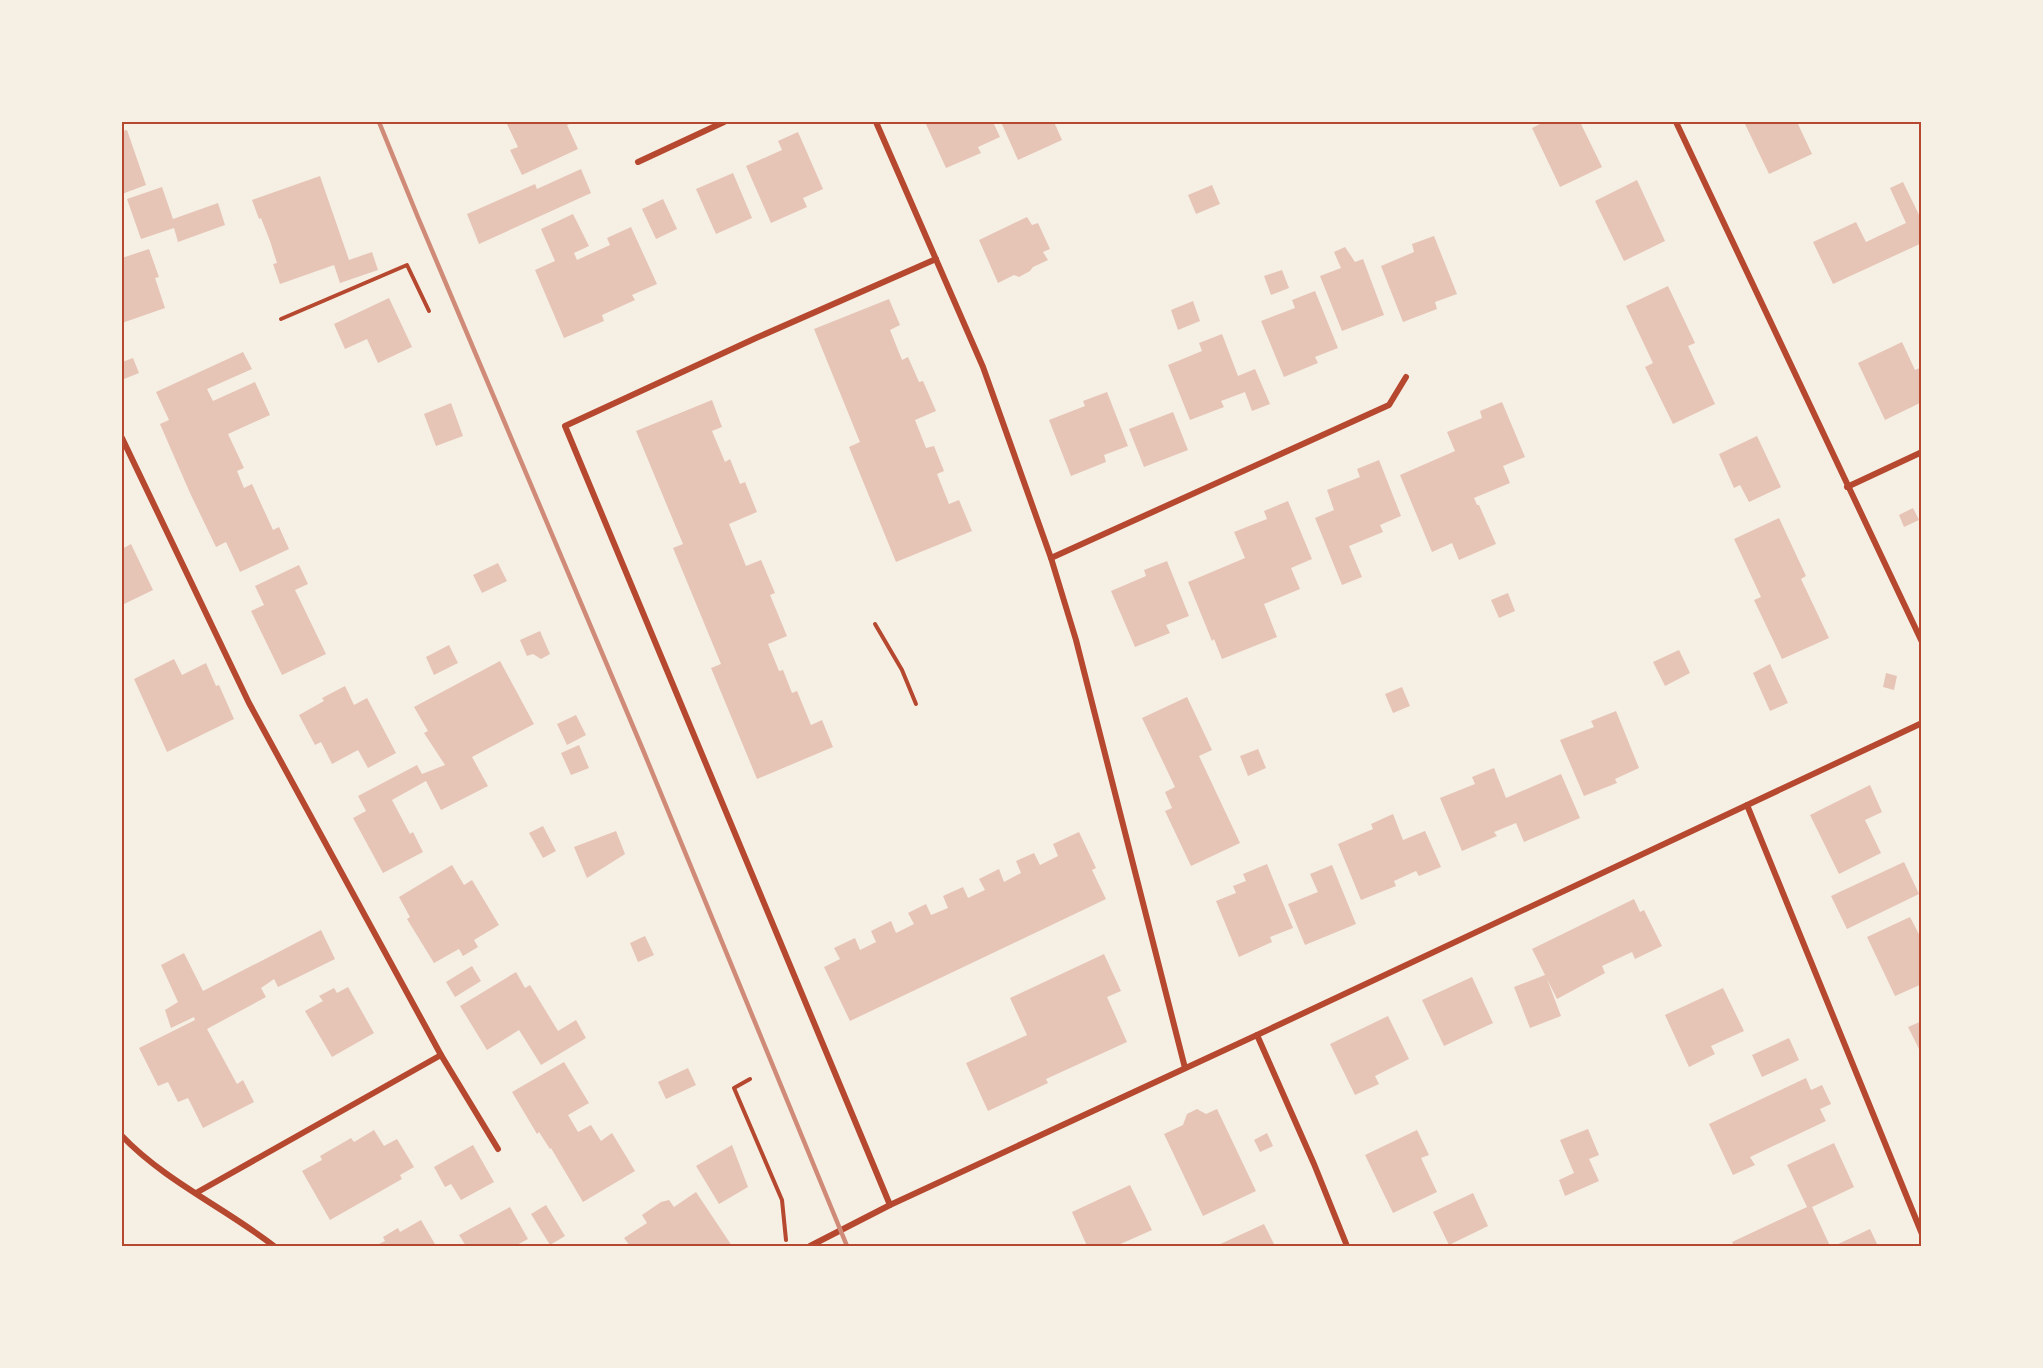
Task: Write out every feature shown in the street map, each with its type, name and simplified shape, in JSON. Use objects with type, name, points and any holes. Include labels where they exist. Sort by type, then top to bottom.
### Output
[{"type":"street","points":[[638,162],[724,122]]},
{"type":"street","points":[[876,122],[983,368],[1051,558],[1076,640],[1185,1068]]},
{"type":"street","points":[[1676,122],[1922,642]]},
{"type":"street","points":[[890,1205],[566,426],[756,338],[936,260]]},
{"type":"street","points":[[1051,558],[1389,405],[1406,376]]},
{"type":"street","points":[[122,438],[249,703],[441,1055],[498,1149]]},
{"type":"street","points":[[1847,487],[1922,452]]},
{"type":"street","points":[[810,1246],[890,1205],[1922,723]]},
{"type":"street","points":[[1747,805],[1922,1234]]},
{"type":"street","points":[[1257,1035],[1314,1164],[1347,1246]]},
{"type":"street","points":[[196,1193],[441,1055]]},
{"type":"street","points":[[122,1139],[273,1246]]},
{"type":"path","points":[[281,320],[407,265],[429,311]]},
{"type":"path","points":[[874,624],[902,670],[916,704]]},
{"type":"path","points":[[750,1079],[734,1088],[782,1200],[787,1246]]},
{"type":"building","points":[[506,122],[575,122],[567,125],[578,149],[522,175],[510,150],[518,147]]},
{"type":"building","points":[[925,122],[993,122],[1000,137],[978,147],[981,153],[946,168]]},
{"type":"building","points":[[1001,122],[1054,122],[1062,140],[1018,160]]},
{"type":"building","points":[[1538,122],[1580,122],[1602,167],[1560,187],[1532,128],[1540,124]]},
{"type":"building","points":[[1744,122],[1797,122],[1812,154],[1769,174]]},
{"type":"building","points":[[127,130],[146,185],[122,194],[122,131]]},
{"type":"building","points":[[798,132],[823,189],[803,198],[807,207],[771,223],[746,166],[782,150],[778,141]]},
{"type":"building","points":[[581,169],[591,193],[479,244],[467,214],[535,184],[537,189]]},
{"type":"building","points":[[733,173],[752,218],[716,234],[696,189]]},
{"type":"building","points":[[320,176],[349,260],[372,252],[378,270],[340,283],[334,265],[280,284],[273,264],[277,263],[270,241],[252,200]]},
{"type":"building","points":[[1637,180],[1665,241],[1624,261],[1595,201]]},
{"type":"building","points":[[1903,182],[1922,221],[1922,243],[1833,284],[1813,242],[1856,222],[1866,242],[1906,223],[1890,188]]},
{"type":"building","points":[[1212,185],[1220,204],[1196,214],[1188,195]]},
{"type":"building","points":[[162,187],[173,219],[218,203],[225,225],[178,242],[174,228],[141,239],[127,199]]},
{"type":"building","points":[[663,199],[677,229],[656,239],[642,209]]},
{"type":"building","points":[[573,214],[589,246],[574,253],[577,260],[610,245],[607,238],[631,227],[657,284],[632,295],[635,300],[602,315],[604,321],[564,338],[535,270],[555,261],[541,229]]},
{"type":"building","points":[[1027,217],[1032,225],[1038,223],[1050,249],[1043,252],[1048,260],[1019,277],[1014,275],[998,283],[979,240]]},
{"type":"building","points":[[1434,236],[1457,294],[1435,302],[1437,309],[1403,322],[1381,266],[1414,252],[1412,244]]},
{"type":"building","points":[[1345,247],[1355,262],[1363,259],[1384,315],[1342,331],[1320,276],[1341,268],[1334,252]]},
{"type":"building","points":[[149,249],[159,277],[155,278],[165,308],[122,323],[122,258]]},
{"type":"building","points":[[1282,270],[1289,288],[1271,295],[1264,276]]},
{"type":"building","points":[[1668,286],[1695,343],[1688,346],[1715,404],[1673,424],[1645,367],[1653,363],[1626,306]]},
{"type":"building","points":[[1315,291],[1338,348],[1315,357],[1318,363],[1284,377],[1261,321],[1295,308],[1292,300]]},
{"type":"building","points":[[389,298],[412,347],[378,363],[367,339],[345,349],[334,324]]},
{"type":"building","points":[[889,299],[900,325],[890,330],[902,360],[908,357],[919,382],[923,381],[936,411],[915,420],[926,448],[934,446],[944,471],[937,474],[949,504],[959,500],[972,531],[896,562],[849,447],[860,442],[814,329]]},
{"type":"building","points":[[1193,301],[1200,321],[1178,330],[1171,310]]},
{"type":"building","points":[[1222,334],[1238,376],[1255,369],[1270,404],[1252,411],[1245,392],[1221,401],[1224,407],[1190,420],[1168,365],[1202,351],[1199,343]]},
{"type":"building","points":[[1902,342],[1915,370],[1922,367],[1922,402],[1885,420],[1858,363]]},
{"type":"building","points":[[243,352],[252,369],[207,389],[213,401],[255,382],[270,415],[228,434],[244,468],[237,471],[244,488],[252,484],[273,530],[279,527],[289,549],[240,572],[226,542],[216,547],[190,493],[160,424],[169,420],[156,392]]},
{"type":"building","points":[[133,358],[139,373],[124,379],[122,362]]},
{"type":"building","points":[[1107,392],[1128,446],[1104,455],[1106,462],[1071,476],[1049,420],[1085,406],[1083,401]]},
{"type":"building","points":[[712,400],[722,427],[712,431],[725,462],[730,459],[740,484],[745,482],[757,512],[729,524],[746,566],[761,560],[775,593],[770,595],[787,636],[768,644],[779,671],[783,670],[792,693],[797,691],[811,725],[822,720],[833,747],[757,779],[711,668],[721,664],[673,548],[683,544],[636,431]]},
{"type":"building","points":[[1502,402],[1525,457],[1503,466],[1510,483],[1474,498],[1496,544],[1459,560],[1452,543],[1432,552],[1400,475],[1455,451],[1447,432],[1482,418],[1480,411]]},
{"type":"building","points":[[451,403],[463,436],[436,446],[424,414]]},
{"type":"building","points":[[1173,412],[1188,450],[1144,467],[1129,429]]},
{"type":"building","points":[[1757,436],[1781,487],[1749,502],[1740,485],[1734,488],[1719,454]]},
{"type":"building","points":[[1379,460],[1401,516],[1380,525],[1383,532],[1349,546],[1362,577],[1342,585],[1315,518],[1334,510],[1327,490],[1360,477],[1357,469]]},
{"type":"building","points":[[1288,501],[1312,559],[1291,568],[1300,589],[1264,604],[1277,637],[1222,659],[1214,639],[1212,641],[1188,582],[1245,558],[1234,532],[1267,519],[1264,511]]},
{"type":"building","points":[[1913,508],[1919,520],[1904,527],[1899,515]]},
{"type":"building","points":[[1779,518],[1806,576],[1801,579],[1829,638],[1782,659],[1754,600],[1761,597],[1734,539]]},
{"type":"building","points":[[131,544],[153,590],[122,605],[122,549]]},
{"type":"building","points":[[1167,561],[1189,616],[1166,625],[1170,633],[1135,647],[1111,591],[1146,576],[1144,570]]},
{"type":"building","points":[[498,563],[507,581],[482,593],[473,575]]},
{"type":"building","points":[[299,565],[308,584],[295,590],[326,654],[282,675],[251,611],[264,605],[255,586]]},
{"type":"building","points":[[1508,593],[1515,611],[1499,618],[1491,600]]},
{"type":"building","points":[[540,631],[550,654],[541,659],[533,654],[527,656],[520,640]]},
{"type":"building","points":[[449,645],[458,663],[434,675],[426,657]]},
{"type":"building","points":[[1679,650],[1690,673],[1665,686],[1653,662]]},
{"type":"building","points":[[174,659],[182,675],[206,663],[234,719],[167,752],[134,679]]},
{"type":"building","points":[[500,661],[534,724],[472,757],[488,786],[441,810],[426,781],[392,800],[410,834],[413,832],[423,852],[383,873],[353,818],[366,811],[358,796],[417,765],[422,774],[445,765],[424,733],[428,731],[414,707]]},
{"type":"building","points":[[1770,664],[1788,703],[1770,711],[1753,673]]},
{"type":"building","points":[[1886,673],[1897,676],[1894,690],[1883,687]]},
{"type":"building","points":[[345,686],[354,705],[367,698],[396,753],[368,768],[358,750],[332,764],[321,742],[315,745],[299,715],[324,701],[322,698]]},
{"type":"building","points":[[1402,687],[1410,706],[1393,713],[1385,694]]},
{"type":"building","points":[[1187,697],[1212,750],[1199,756],[1240,843],[1191,866],[1165,811],[1172,808],[1165,792],[1175,787],[1142,718]]},
{"type":"building","points":[[1616,711],[1639,768],[1615,779],[1617,783],[1584,796],[1560,740],[1594,727],[1591,721]]},
{"type":"building","points":[[576,715],[586,735],[567,745],[557,724]]},
{"type":"building","points":[[579,745],[589,768],[571,775],[561,753]]},
{"type":"building","points":[[1258,749],[1266,768],[1248,776],[1240,756]]},
{"type":"building","points":[[1494,768],[1506,798],[1561,774],[1580,818],[1524,842],[1516,823],[1494,832],[1497,836],[1462,851],[1440,798],[1475,784],[1472,777]]},
{"type":"building","points":[[1870,785],[1882,812],[1865,820],[1881,853],[1839,874],[1810,815]]},
{"type":"building","points":[[1393,814],[1403,840],[1425,831],[1441,867],[1419,876],[1416,871],[1394,881],[1396,886],[1361,900],[1338,844],[1373,829],[1371,824]]},
{"type":"building","points":[[543,826],[556,851],[543,858],[529,833]]},
{"type":"building","points":[[616,831],[625,854],[587,878],[574,847]]},
{"type":"building","points":[[1079,832],[1096,868],[1092,870],[1106,899],[850,1021],[824,967],[840,959],[834,948],[855,938],[860,950],[876,942],[871,931],[891,921],[896,933],[914,924],[908,913],[926,904],[931,915],[948,908],[943,896],[963,887],[968,898],[985,890],[979,879],[999,869],[1004,882],[1021,873],[1016,861],[1034,853],[1040,865],[1058,856],[1053,844]]},
{"type":"building","points":[[1904,862],[1919,894],[1847,929],[1831,896]]},
{"type":"building","points":[[1267,864],[1293,928],[1270,937],[1272,942],[1239,957],[1216,901],[1236,893],[1233,886],[1246,881],[1243,874]]},
{"type":"building","points":[[452,865],[464,885],[472,880],[499,925],[474,940],[478,947],[463,956],[459,949],[434,963],[407,919],[410,917],[399,897]]},
{"type":"building","points":[[1332,865],[1356,924],[1305,945],[1288,904],[1318,892],[1310,874]]},
{"type":"building","points":[[1634,899],[1640,912],[1644,910],[1662,946],[1635,959],[1632,952],[1602,966],[1605,973],[1557,999],[1547,979],[1561,1016],[1530,1028],[1514,987],[1545,975],[1532,949]]},
{"type":"building","points":[[1910,917],[1922,940],[1922,984],[1895,996],[1867,937]]},
{"type":"building","points":[[321,930],[335,959],[278,987],[274,979],[261,988],[266,997],[207,1029],[237,1084],[243,1080],[254,1102],[203,1128],[188,1098],[178,1102],[168,1082],[158,1086],[139,1048],[195,1020],[194,1017],[171,1028],[165,1010],[178,1002],[161,965],[184,953],[203,991]]},
{"type":"building","points":[[645,936],[654,955],[638,962],[630,943]]},
{"type":"building","points":[[1104,954],[1121,991],[1107,997],[1127,1042],[1046,1079],[1048,1083],[988,1111],[966,1063],[1027,1035],[1010,998]]},
{"type":"building","points":[[472,966],[481,981],[455,997],[446,982]]},
{"type":"building","points":[[516,972],[525,988],[530,985],[558,1031],[576,1020],[586,1038],[541,1065],[519,1030],[487,1050],[460,1006]]},
{"type":"building","points":[[1472,977],[1493,1023],[1444,1046],[1422,1000]]},
{"type":"building","points":[[348,987],[374,1033],[332,1057],[305,1011],[323,1001],[319,996],[334,988],[337,993]]},
{"type":"building","points":[[1723,988],[1744,1031],[1711,1046],[1715,1054],[1689,1067],[1665,1015]]},
{"type":"building","points":[[1388,1016],[1409,1059],[1375,1076],[1379,1084],[1355,1095],[1330,1044]]},
{"type":"building","points":[[1922,1021],[1922,1055],[1908,1027]]},
{"type":"building","points":[[1789,1038],[1799,1060],[1762,1077],[1752,1055]]},
{"type":"building","points":[[564,1062],[589,1103],[568,1115],[578,1132],[591,1125],[601,1141],[612,1133],[635,1171],[583,1202],[551,1148],[539,1132],[537,1134],[512,1092]]},
{"type":"building","points":[[688,1068],[696,1085],[666,1099],[658,1082]]},
{"type":"building","points":[[1806,1078],[1811,1090],[1822,1085],[1831,1104],[1820,1109],[1826,1121],[1750,1157],[1755,1165],[1733,1175],[1709,1124]]},
{"type":"building","points":[[1197,1109],[1206,1114],[1217,1109],[1256,1191],[1203,1216],[1164,1134],[1183,1125],[1187,1114]]},
{"type":"building","points":[[1588,1129],[1599,1155],[1589,1159],[1599,1181],[1565,1196],[1559,1180],[1574,1173],[1560,1140]]},
{"type":"building","points":[[374,1130],[384,1146],[397,1139],[414,1167],[400,1175],[402,1179],[330,1220],[302,1171],[322,1160],[320,1156],[351,1138],[354,1142]]},
{"type":"building","points":[[1417,1130],[1429,1155],[1421,1158],[1437,1192],[1393,1213],[1365,1155]]},
{"type":"building","points":[[1267,1133],[1273,1146],[1260,1152],[1254,1140]]},
{"type":"building","points":[[1834,1143],[1854,1187],[1812,1207],[1830,1246],[1734,1246],[1732,1242],[1807,1207],[1787,1165]]},
{"type":"building","points":[[473,1145],[494,1182],[461,1200],[451,1184],[445,1187],[434,1167]]},
{"type":"building","points":[[732,1145],[748,1187],[719,1204],[696,1166]]},
{"type":"building","points":[[1130,1185],[1152,1230],[1116,1246],[1087,1246],[1072,1212]]},
{"type":"building","points":[[696,1192],[732,1246],[630,1246],[624,1238],[647,1223],[642,1215],[661,1202],[669,1200],[674,1207]]},
{"type":"building","points":[[1473,1193],[1488,1226],[1449,1245],[1433,1212]]},
{"type":"building","points":[[546,1205],[565,1236],[550,1245],[531,1214]]},
{"type":"building","points":[[510,1207],[528,1239],[515,1246],[466,1246],[459,1235]]},
{"type":"building","points":[[421,1220],[436,1246],[375,1246],[385,1241],[383,1237],[398,1228],[400,1232]]},
{"type":"building","points":[[1264,1224],[1275,1246],[1216,1246]]},
{"type":"building","points":[[1870,1229],[1878,1246],[1834,1246]]},
{"type":"railway","points":[[379,122],[643,750],[847,1246]]}]
